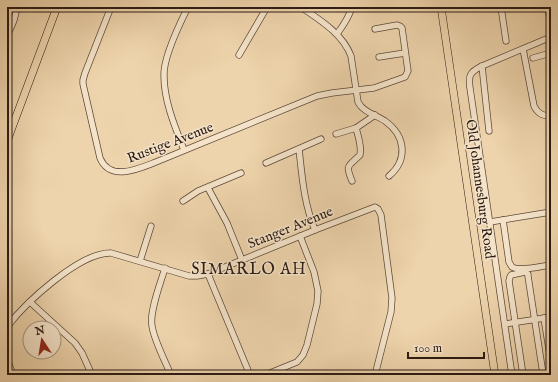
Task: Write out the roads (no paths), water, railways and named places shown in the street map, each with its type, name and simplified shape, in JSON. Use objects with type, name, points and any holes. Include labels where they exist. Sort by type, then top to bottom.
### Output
[{"type":"main road","points":[[7,141],[57,7]]},
{"type":"main road","name":"Old Johannesburg Road","points":[[441,7],[495,375]]},
{"type":"street","points":[[7,36],[15,18],[16,7]]},
{"type":"street","name":"Rustige Avenue","points":[[110,7],[83,80],[92,125],[102,162],[109,169],[118,172],[124,172],[149,165],[317,96],[374,88],[405,77],[408,71],[405,53]]},
{"type":"street","points":[[184,150],[168,104],[164,76],[165,66],[187,7]]},
{"type":"street","points":[[239,55],[267,7]]},
{"type":"street","points":[[301,7],[337,34],[345,43],[351,56],[360,107],[385,121],[393,129],[402,145],[402,153],[399,164],[394,172],[389,176]]},
{"type":"street","points":[[337,34],[347,19],[352,7]]},
{"type":"street","points":[[501,7],[506,41]]},
{"type":"street","points":[[548,7],[551,27]]},
{"type":"street","points":[[375,29],[397,25],[402,28],[405,53],[379,57]]},
{"type":"street","points":[[512,375],[469,78],[474,70],[482,66],[551,37]]},
{"type":"street","points":[[523,49],[534,106],[538,113],[543,116],[551,116]]},
{"type":"street","points":[[533,58],[551,53]]},
{"type":"street","points":[[482,66],[489,131]]},
{"type":"street","points":[[336,134],[356,128],[375,115]]},
{"type":"street","points":[[479,122],[488,120]]},
{"type":"street","points":[[352,181],[348,168],[350,164],[360,155],[356,128]]},
{"type":"street","points":[[266,163],[321,139]]},
{"type":"street","points":[[299,149],[303,188],[308,213],[315,230]]},
{"type":"street","points":[[182,201],[241,172]]},
{"type":"street","points":[[208,188],[228,223],[242,260]]},
{"type":"street","name":"Stanger Avenue","points":[[7,327],[44,289],[71,269],[91,257],[103,253],[111,253],[189,276],[198,276],[208,274],[373,207],[378,208],[380,215],[392,298],[391,312],[375,375]]},
{"type":"street","points":[[490,222],[551,212]]},
{"type":"street","points":[[503,220],[509,262],[512,267],[516,269],[551,265]]},
{"type":"street","points":[[140,261],[152,226]]},
{"type":"street","points":[[265,375],[297,362],[303,355],[307,345],[317,304],[318,291],[314,272],[300,236]]},
{"type":"street","points":[[165,268],[152,312],[151,325],[171,375]]},
{"type":"street","points":[[543,374],[528,274],[525,272],[511,275],[509,281],[524,375],[543,374],[551,372]]},
{"type":"street","points":[[208,274],[250,375]]},
{"type":"street","points":[[498,282],[509,281]]},
{"type":"street","points":[[30,302],[75,343],[82,353],[92,375]]},
{"type":"street","points":[[504,324],[551,317]]},
{"type":"street","points":[[544,318],[551,362]]},
{"type":"street","points":[[7,359],[13,375]]},
{"type":"district","name":"SIMARLO AH","points":[[249,268]]}]
